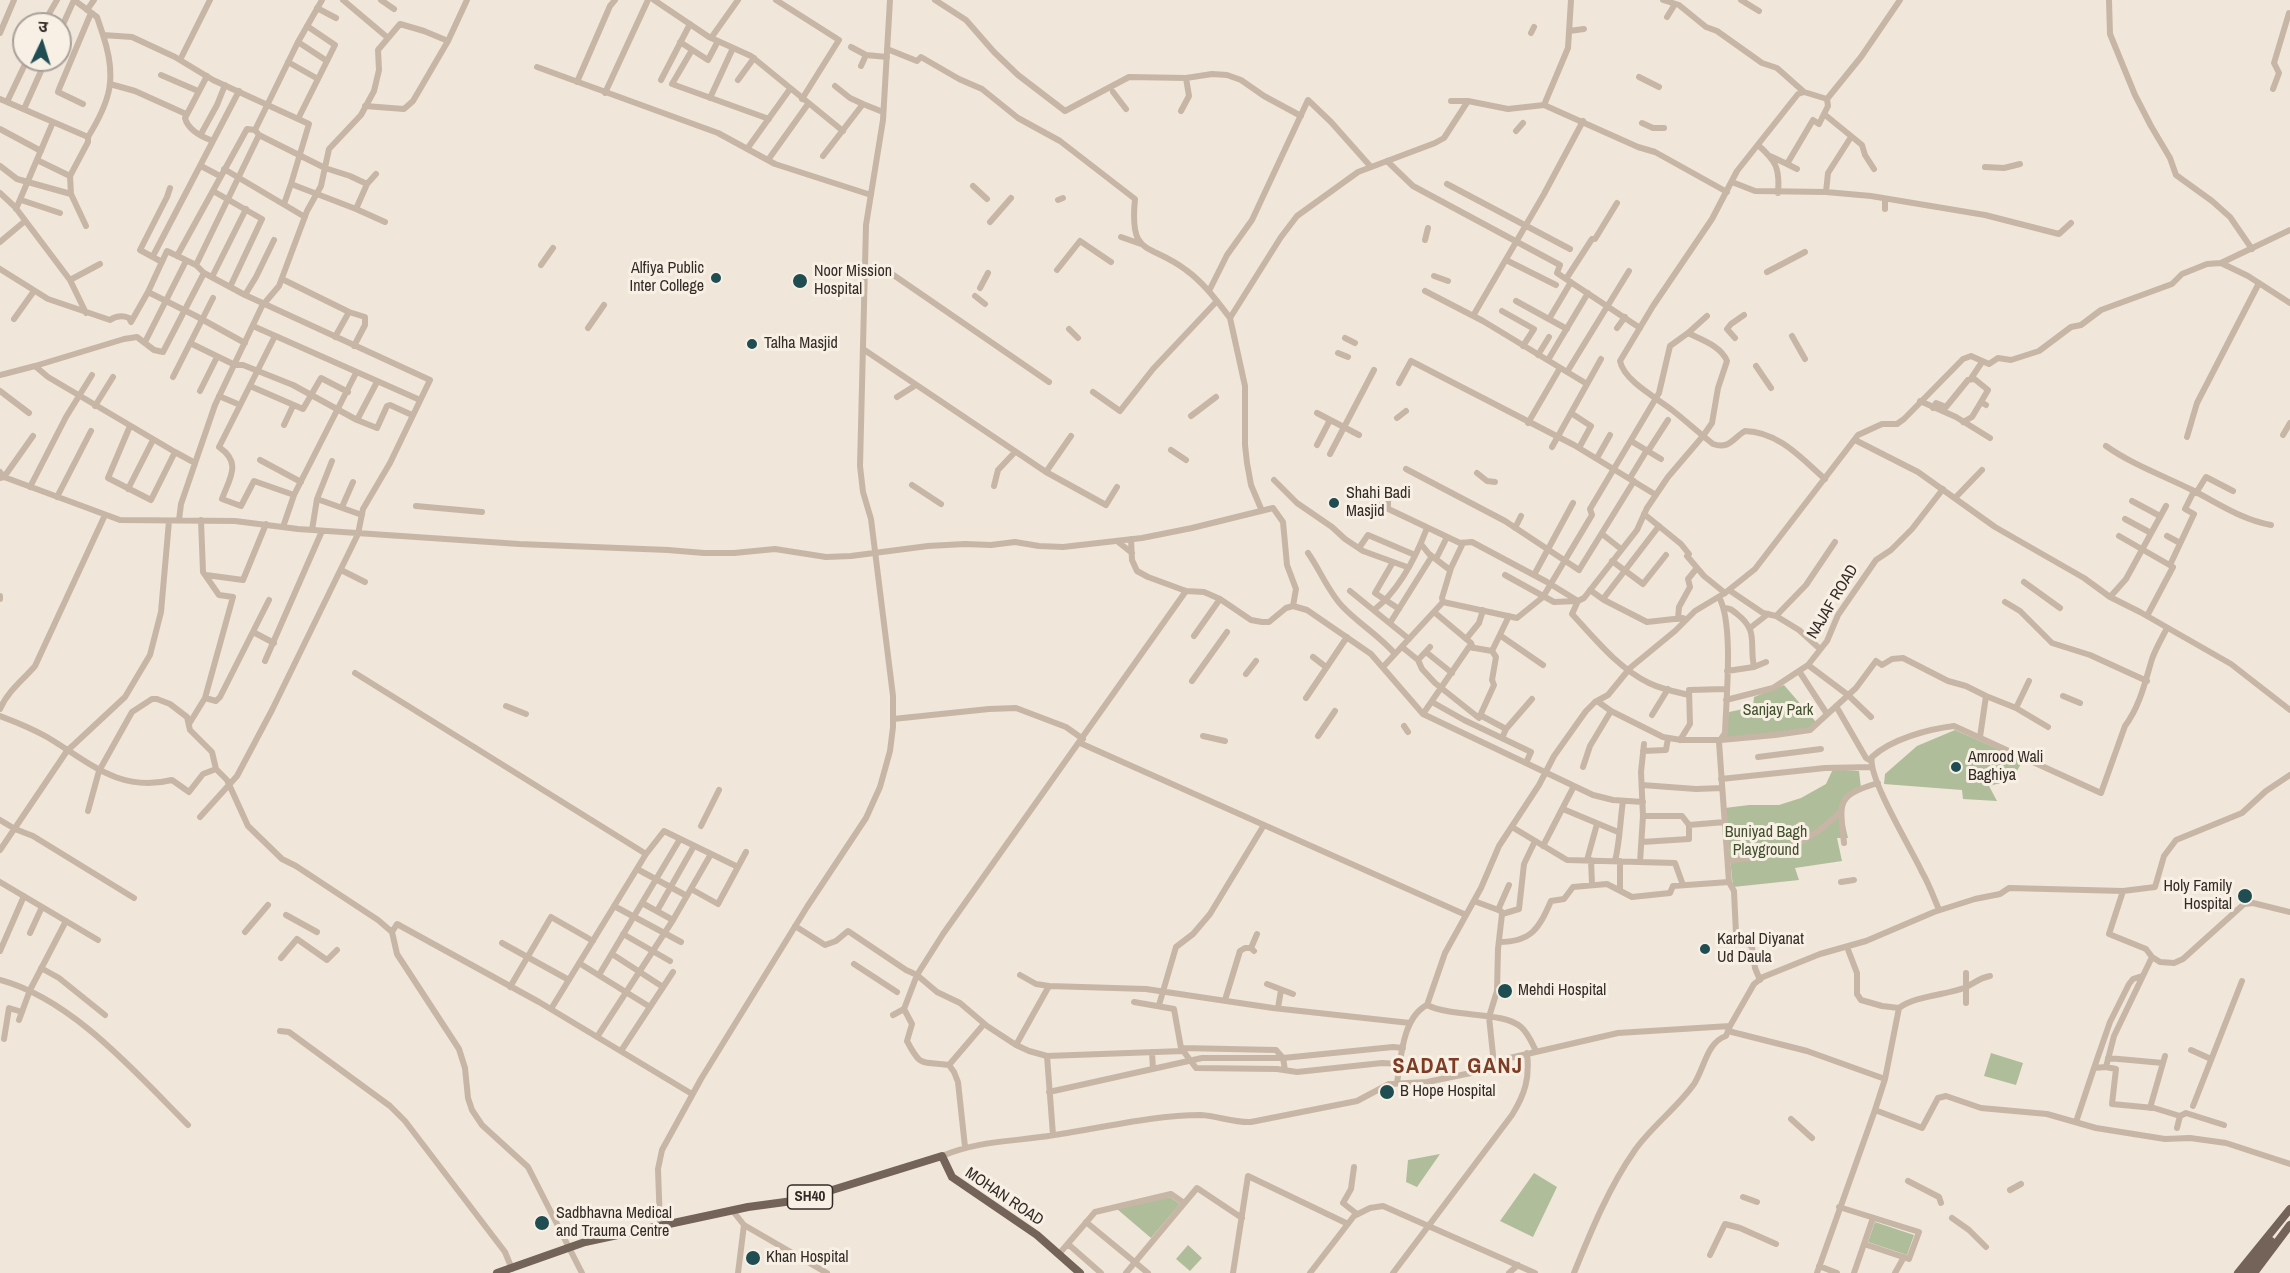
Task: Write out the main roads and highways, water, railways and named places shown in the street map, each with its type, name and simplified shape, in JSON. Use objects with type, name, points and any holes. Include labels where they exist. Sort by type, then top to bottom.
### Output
[{"type":"main road","name":"MOHAN ROAD","points":[[497,1273],[585,1242],[732,1210],[800,1200],[942,1156],[952,1177],[1037,1235],[1080,1273]]},
{"type":"main road","points":[[2238,1273],[2290,1209]]},
{"type":"main road","points":[[2246,1273],[2290,1216]]},
{"type":"main road","points":[[2254,1273],[2290,1225]]},
{"type":"place","name":"Alfiya Public Inter College","points":[[716,278]]},
{"type":"place","name":"Noor Mission Hospital","points":[[800,281]]},
{"type":"place","name":"Talha Masjid","points":[[752,344]]},
{"type":"place","name":"Shahi Badi Masjid","points":[[1334,503]]},
{"type":"place","name":"Amrood Wali Baghiya","points":[[1956,767]]},
{"type":"place","name":"Holy Family Hospital","points":[[2245,896]]},
{"type":"place","name":"Karbal Diyanat Ud Daula","points":[[1705,949]]},
{"type":"place","name":"Mehdi Hospital","points":[[1505,991]]},
{"type":"place","name":"B Hope Hospital","points":[[1387,1092]]},
{"type":"place","name":"Sadbhavna Medical and Trauma Centre","points":[[542,1223]]},
{"type":"place","name":"Khan Hospital","points":[[753,1258]]},
{"type":"district","name":"SADAT GANJ","points":[[1458,1067]]},
{"type":"park label","name":"Sanjay Park","points":[[1778,711]]},
{"type":"park label","name":"Buniyad Bagh Playground","points":[[1766,842]]}]
